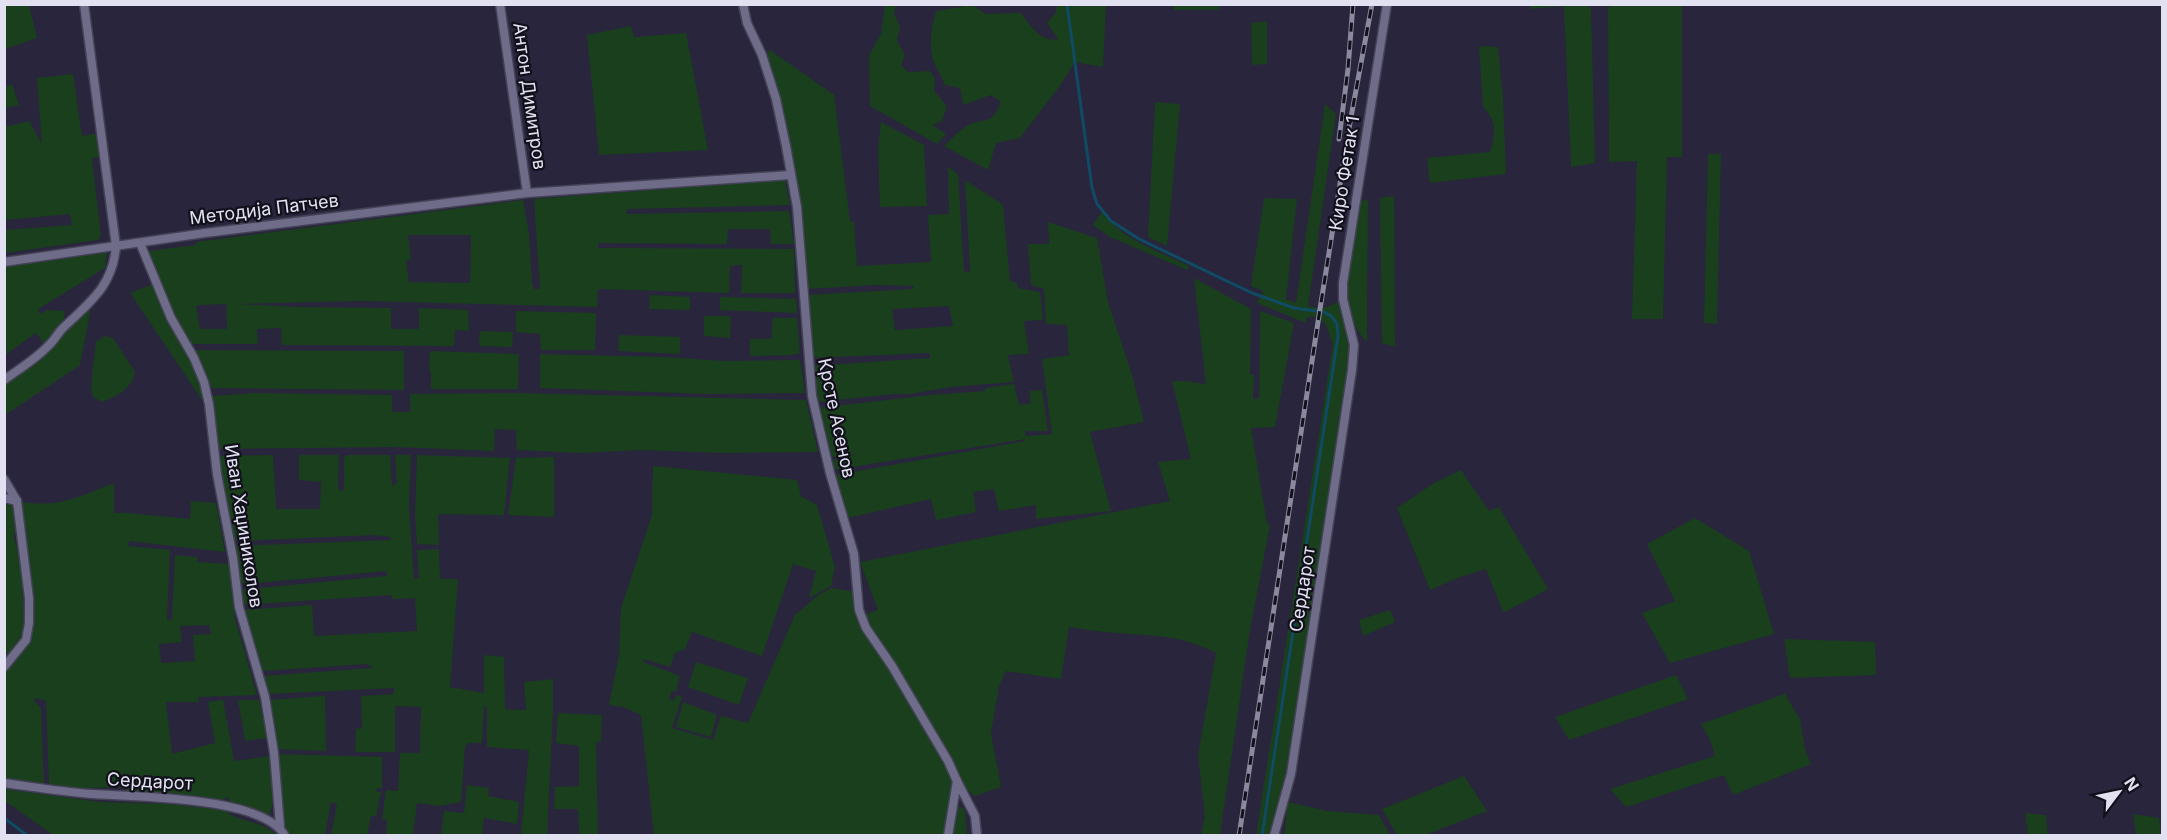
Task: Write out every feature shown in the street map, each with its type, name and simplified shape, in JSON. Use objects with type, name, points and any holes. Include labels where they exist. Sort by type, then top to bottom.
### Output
[{"type":"street","points":[[4,380],[49,346],[60,331],[98,296],[112,270],[116,246],[84,4]]},
{"type":"street","name":"Антон Димитров","points":[[500,4],[527,193]]},
{"type":"street","name":"Крсте Асенов","points":[[743,4],[747,23],[762,55],[776,99],[797,207],[812,396],[830,473],[854,554],[859,610],[866,628],[888,659],[948,761],[975,816],[977,836]]},
{"type":"street","name":"Киро Фетак 1","points":[[1354,345],[1343,299],[1343,283],[1387,4]]},
{"type":"street","name":"Методија Патчев","points":[[4,262],[527,193],[790,175]]},
{"type":"street","name":"Иван Хаџиниколов","points":[[140,243],[171,318],[194,358],[204,382],[239,607],[266,697],[274,753],[280,826]]},
{"type":"street","name":"Сердарот","points":[[1274,836],[1291,774],[1354,345]]},
{"type":"street","points":[[4,479],[17,501],[27,571],[29,622],[26,640],[4,667]]},
{"type":"street","points":[[4,498],[17,501]]},
{"type":"street","points":[[948,836],[957,782]]},
{"type":"street","name":"Сердарот","points":[[4,783],[89,794],[211,802],[250,813],[280,826]]},
{"type":"street","points":[[280,826],[285,836]]},
{"type":"green space","points":[[5,4],[29,5],[37,38],[5,49]]},
{"type":"green space","points":[[1588,4],[1588,7],[1591,7],[1595,163],[1571,167],[1564,6],[1531,9],[1530,5]]},
{"type":"green space","points":[[885,5],[896,5],[894,14],[900,26],[897,41],[905,55],[901,65],[908,72],[930,71],[935,79],[934,91],[947,106],[942,121],[933,125],[946,134],[937,144],[870,106],[869,55],[881,34]]},
{"type":"green space","points":[[973,5],[985,14],[1021,13],[1036,32],[1052,40],[1058,39],[1047,23],[1056,12],[1057,5],[1106,5],[1103,67],[1075,62],[1020,138],[996,143],[988,170],[944,146],[964,128],[994,115],[1001,102],[991,95],[963,105],[960,88],[945,85],[934,62],[931,47],[936,11]]},
{"type":"green space","points":[[1174,5],[1219,5],[1219,10],[1174,10]]},
{"type":"green space","points":[[1682,5],[1682,157],[1667,157],[1663,319],[1632,319],[1637,161],[1609,162],[1608,7]]},
{"type":"green space","points":[[1267,21],[1267,64],[1252,65],[1251,23]]},
{"type":"green space","points":[[631,26],[634,37],[686,33],[708,150],[599,155],[587,35]]},
{"type":"green space","points":[[1479,46],[1498,47],[1503,96],[1506,174],[1430,183],[1427,158],[1490,152],[1494,128],[1491,118],[1483,107]]},
{"type":"green space","points":[[770,50],[834,95],[850,221],[854,222],[857,266],[931,262],[928,215],[949,214],[948,167],[958,174],[964,271],[970,272],[965,180],[1003,205],[1010,281],[1017,283],[1018,288],[1040,292],[1043,320],[1024,321],[1029,354],[1008,355],[1014,382],[817,402],[812,366],[930,358],[930,353],[810,358],[807,295],[912,289],[914,286],[875,285],[806,289],[802,224],[766,54]],"holes":[[[949,306],[953,326],[895,330],[892,309]]]},
{"type":"green space","points":[[73,74],[82,136],[100,133],[104,157],[92,158],[101,236],[98,240],[5,253],[5,230],[72,225],[70,214],[5,220],[4,127],[29,121],[42,144],[37,78]]},
{"type":"green space","points":[[12,84],[19,105],[5,108],[5,87]]},
{"type":"green space","points":[[1155,102],[1180,104],[1167,246],[1148,237]]},
{"type":"green space","points":[[1325,104],[1336,114],[1308,306],[1326,307],[1343,299],[1354,345],[1291,774],[1274,836],[1256,835],[1333,344],[1325,323],[1312,316],[1306,318],[1306,323],[1257,303],[1263,291],[1251,286],[1264,198],[1297,199],[1286,299],[1296,303]]},
{"type":"green space","points":[[881,122],[924,145],[927,206],[880,207],[878,149]]},
{"type":"green space","points":[[1708,154],[1721,154],[1717,324],[1704,323]]},
{"type":"green space","points":[[785,180],[790,205],[627,209],[626,214],[789,211],[794,244],[771,244],[770,229],[728,229],[727,244],[598,243],[598,248],[794,249],[795,293],[741,293],[742,265],[730,266],[729,293],[598,289],[597,307],[362,301],[238,304],[391,308],[391,329],[419,329],[419,308],[468,310],[469,331],[455,330],[454,346],[282,345],[281,328],[257,329],[258,344],[187,344],[194,358],[206,406],[130,293],[156,283],[163,297],[149,251],[196,245],[196,242],[523,200],[529,234],[532,283],[534,289],[540,289],[534,199]],"holes":[[[408,235],[471,235],[470,283],[409,282],[406,261],[411,259]],[[226,304],[227,329],[200,329],[196,306]]]},
{"type":"green space","points":[[1394,196],[1395,347],[1382,343],[1380,198]]},
{"type":"green space","points":[[1368,200],[1367,341],[1354,324],[1345,294],[1360,201]]},
{"type":"green space","points":[[1102,212],[1131,238],[1189,266],[1187,270],[1110,237],[1093,225]]},
{"type":"green space","points":[[1048,222],[1097,238],[1108,302],[1132,375],[1144,422],[1090,432],[1111,511],[1036,519],[1036,505],[999,511],[994,489],[973,492],[976,512],[936,520],[931,499],[847,518],[836,475],[1025,441],[1025,439],[833,470],[831,461],[857,454],[832,457],[818,408],[985,391],[985,388],[1014,384],[1019,405],[1031,403],[1029,391],[1042,390],[1048,431],[1025,431],[1026,436],[1052,434],[1042,359],[1069,355],[1067,325],[1046,324],[1044,289],[1031,285],[1028,244],[1049,244]]},
{"type":"green space","points":[[107,253],[105,268],[38,309],[41,314],[47,310],[65,311],[63,321],[45,345],[36,333],[5,355],[4,266]]},
{"type":"green space","points":[[1194,278],[1251,309],[1250,374],[1254,375],[1253,399],[1259,399],[1260,311],[1294,323],[1275,427],[1251,428],[1267,523],[1270,525],[1250,630],[1220,835],[1201,835],[1205,816],[1198,755],[1216,653],[1168,637],[1069,627],[1061,679],[1006,671],[999,686],[991,733],[1001,787],[975,796],[961,785],[868,627],[864,615],[878,610],[860,562],[1170,501],[1158,462],[1191,459],[1172,381],[1206,384]]},
{"type":"green space","points":[[650,295],[690,297],[690,310],[649,309]]},
{"type":"green space","points":[[720,297],[796,299],[797,313],[720,310]]},
{"type":"green space","points":[[92,303],[80,365],[5,415],[5,382],[57,340]]},
{"type":"green space","points":[[516,311],[596,313],[595,350],[541,350],[540,334],[516,332]]},
{"type":"green space","points":[[704,316],[731,316],[730,338],[704,336]]},
{"type":"green space","points":[[773,318],[797,318],[800,353],[750,356],[750,339],[771,339]]},
{"type":"green space","points":[[480,331],[513,332],[512,347],[479,346]]},
{"type":"green space","points":[[619,335],[680,337],[680,354],[618,351]]},
{"type":"green space","points":[[105,336],[113,338],[135,372],[127,387],[102,402],[93,397],[91,387],[96,342]]},
{"type":"green space","points":[[190,350],[404,351],[404,390],[212,388]]},
{"type":"green space","points":[[430,351],[519,354],[518,389],[431,389]]},
{"type":"green space","points":[[540,354],[724,361],[800,360],[805,393],[706,394],[540,388]]},
{"type":"green space","points":[[255,393],[392,395],[392,412],[410,412],[410,394],[518,393],[806,400],[818,452],[722,453],[641,450],[582,453],[517,450],[516,430],[495,429],[494,451],[395,447],[218,449],[212,396]]},
{"type":"green space","points":[[273,455],[276,509],[320,509],[321,482],[299,480],[299,455],[339,455],[338,488],[341,491],[344,490],[344,458],[347,455],[390,455],[392,486],[397,483],[395,455],[411,455],[409,507],[414,579],[419,578],[417,550],[439,549],[440,579],[458,579],[450,687],[484,693],[484,655],[504,657],[505,709],[526,710],[524,682],[553,679],[547,835],[521,835],[529,750],[487,747],[487,708],[484,705],[482,743],[468,743],[465,747],[461,802],[439,806],[417,803],[413,835],[386,835],[387,820],[382,819],[386,790],[398,791],[400,753],[420,753],[421,707],[395,706],[395,752],[355,752],[356,729],[362,728],[361,696],[394,694],[394,688],[267,694],[263,676],[373,668],[367,664],[262,671],[243,610],[312,605],[314,636],[417,631],[415,598],[392,599],[391,595],[242,605],[239,590],[387,576],[386,571],[247,584],[239,582],[233,546],[391,540],[391,537],[374,535],[233,540],[218,456]]},
{"type":"green space","points":[[417,455],[510,458],[504,515],[438,514],[439,545],[417,544],[415,515]]},
{"type":"green space","points":[[554,457],[554,517],[508,515],[516,458]]},
{"type":"green space","points":[[653,466],[797,480],[801,496],[817,505],[835,567],[831,586],[809,598],[816,571],[793,564],[762,656],[692,632],[685,649],[675,653],[670,667],[644,659],[643,662],[680,676],[676,692],[672,691],[669,699],[674,701],[676,695],[682,697],[672,728],[713,740],[721,716],[748,723],[795,615],[817,596],[831,588],[857,592],[859,610],[957,781],[948,835],[654,835],[641,715],[623,707],[609,705],[619,655],[621,608],[652,515]]},
{"type":"green space","points":[[1461,470],[1489,511],[1499,507],[1548,589],[1507,611],[1503,612],[1486,569],[1430,590],[1397,508],[1434,483]]},
{"type":"green space","points":[[114,483],[114,513],[190,519],[191,501],[216,503],[225,552],[129,541],[128,546],[170,550],[167,620],[172,619],[175,555],[197,557],[197,562],[229,564],[235,619],[257,695],[198,697],[199,702],[166,702],[172,754],[215,743],[208,702],[223,700],[234,761],[270,756],[274,797],[269,818],[233,807],[228,797],[220,801],[176,794],[127,792],[126,787],[49,786],[46,701],[36,698],[34,701],[41,708],[44,785],[5,779],[5,674],[27,641],[30,587],[28,556],[17,501],[56,503]],"holes":[[[209,625],[211,634],[193,635],[195,661],[161,663],[159,644],[182,642],[180,626]]]},
{"type":"green space","points":[[5,503],[10,503],[14,509],[15,533],[13,536],[20,567],[23,630],[16,647],[5,663]]},
{"type":"green space","points":[[1695,518],[1749,551],[1774,634],[1670,663],[1642,613],[1675,601],[1647,544]]},
{"type":"green space","points":[[1390,610],[1395,622],[1363,636],[1359,620]]},
{"type":"green space","points":[[1784,639],[1875,642],[1876,675],[1790,678]]},
{"type":"green space","points":[[696,662],[748,678],[739,705],[688,687]]},
{"type":"green space","points":[[1676,675],[1688,699],[1569,740],[1555,717]]},
{"type":"green space","points":[[1787,693],[1786,696],[1800,719],[1805,749],[1811,764],[1733,795],[1724,775],[1626,807],[1610,789],[1715,756],[1710,740],[1701,724]]},
{"type":"green space","points":[[325,696],[326,751],[276,749],[268,700]]},
{"type":"green space","points":[[238,700],[259,700],[267,738],[245,741]]},
{"type":"green space","points":[[683,702],[717,715],[711,737],[676,727]]},
{"type":"green space","points":[[558,713],[602,715],[601,742],[596,742],[598,835],[579,835],[578,809],[554,809],[555,787],[579,786],[579,746],[556,743]]},
{"type":"green space","points":[[276,754],[382,757],[382,788],[377,788],[376,791],[381,792],[376,816],[371,816],[367,835],[331,835],[337,804],[331,802],[325,835],[290,835],[285,827],[280,807]]},
{"type":"green space","points":[[1464,776],[1487,811],[1425,835],[1397,835],[1382,809]]},
{"type":"green space","points":[[467,785],[489,788],[488,796],[519,802],[517,824],[484,818],[482,835],[441,835],[444,811],[464,813]]},
{"type":"green space","points":[[4,789],[100,802],[169,804],[229,811],[229,814],[266,827],[277,835],[53,835],[5,801]]},
{"type":"green space","points":[[1288,802],[1327,811],[1379,815],[1390,835],[1284,835]]},
{"type":"green space","points":[[959,806],[965,810],[967,835],[952,836],[956,810]]},
{"type":"green space","points":[[2025,813],[2046,815],[2048,835],[2028,835]]},
{"type":"green space","points":[[2133,814],[2159,818],[2161,835],[2136,835]]},
{"type":"waterway","points":[[1067,4],[1092,188],[1097,204],[1111,221],[1139,239],[1252,293],[1294,308],[1324,312],[1331,316],[1337,324],[1338,336],[1262,836]]},
{"type":"waterway","points":[[4,818],[28,836]]},
{"type":"railway","points":[[1339,139],[1353,4]]},
{"type":"railway","points":[[1239,836],[1320,309],[1349,128],[1372,4]]}]
